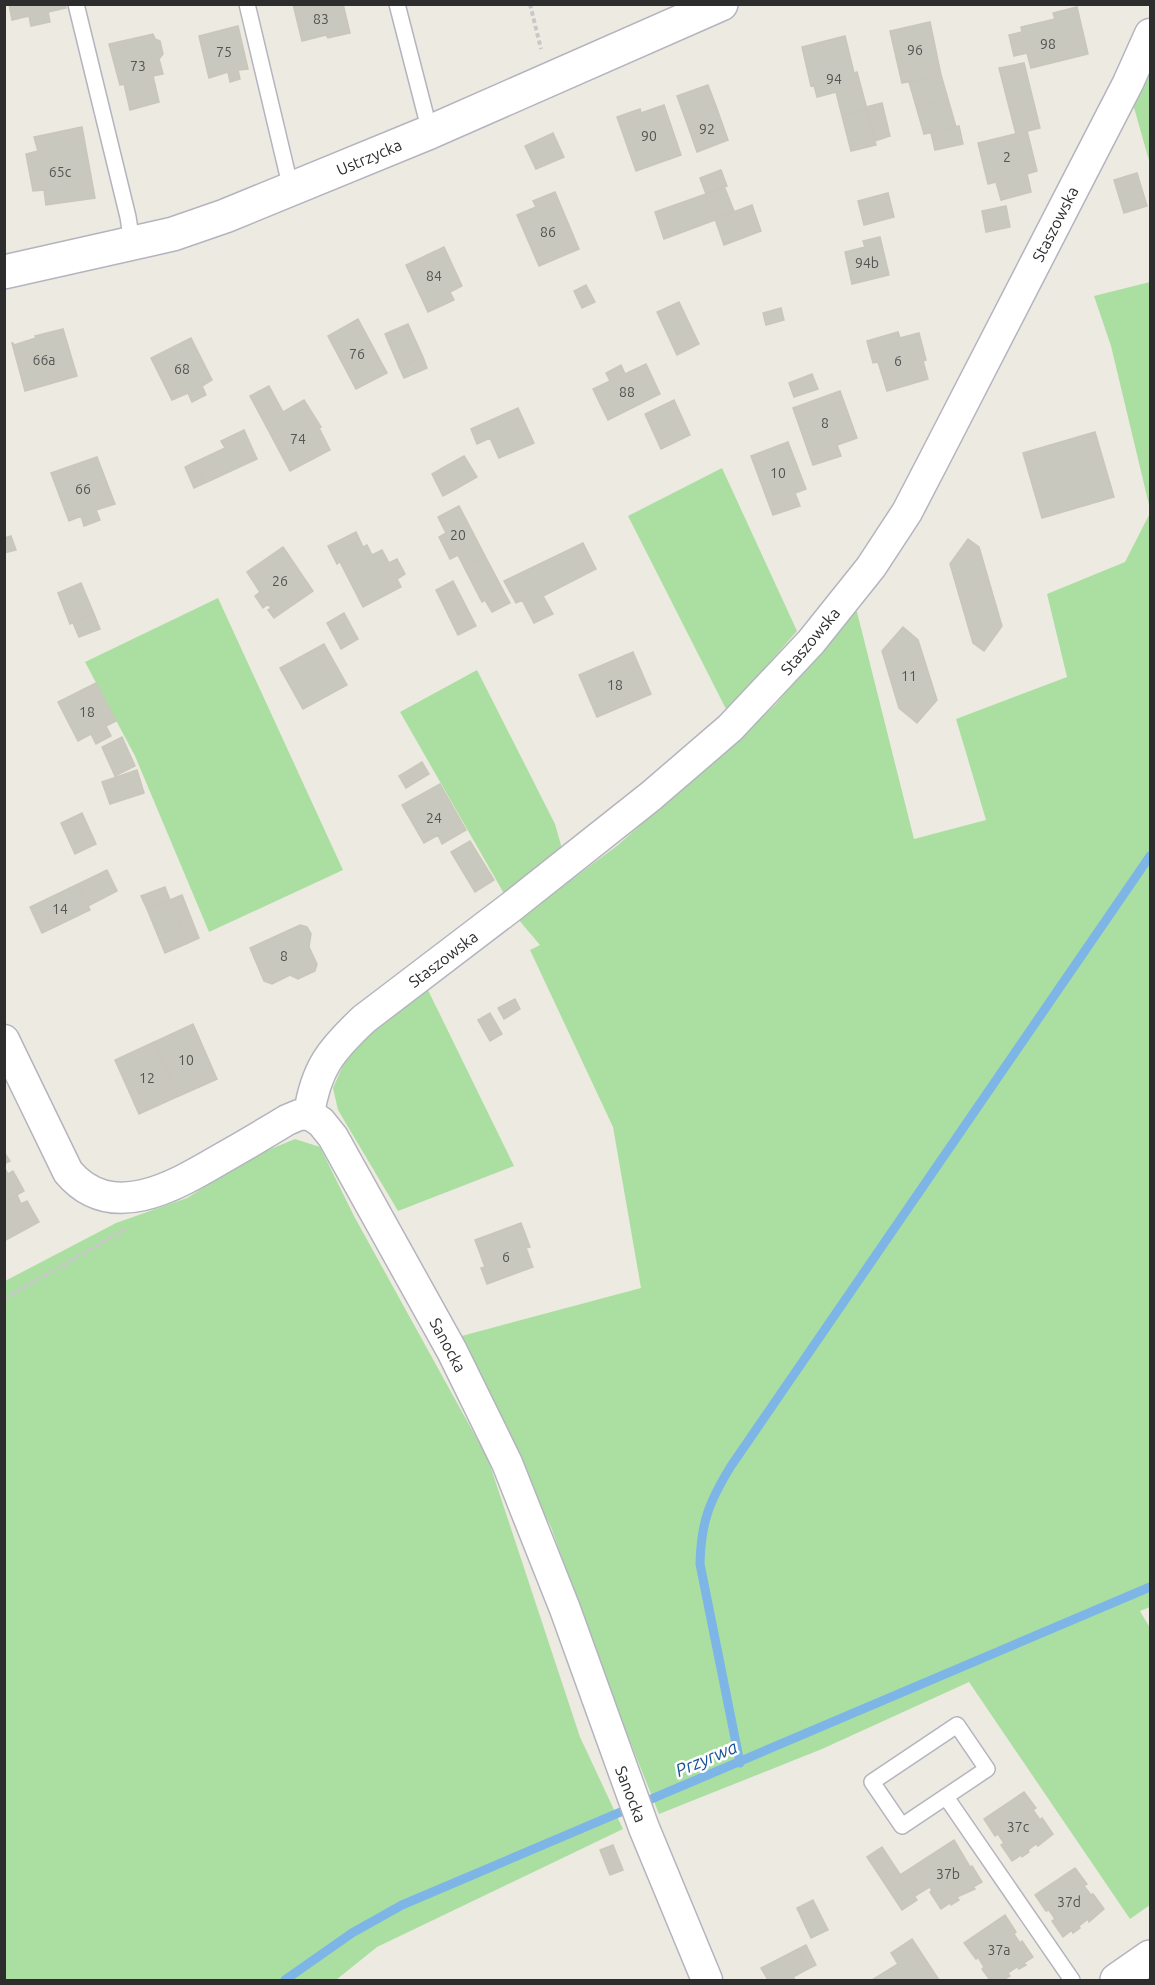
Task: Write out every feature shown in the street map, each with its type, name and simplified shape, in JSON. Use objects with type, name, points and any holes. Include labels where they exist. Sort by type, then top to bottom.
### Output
[{"type":"street","name":"Ustrzycka","points":[[4,272],[173,234],[225,216],[430,132],[721,4]]},
{"type":"street","name":"Staszowska","points":[[309,1114],[322,1066],[346,1036],[364,1019],[511,908],[715,742],[765,693],[811,642],[871,567],[907,512],[1123,93],[1150,34]]},
{"type":"street","points":[[4,1040],[68,1172],[75,1181],[88,1189],[120,1198],[136,1198],[159,1192],[183,1181],[287,1120],[309,1114]]},
{"type":"street","name":"Sanocka","points":[[309,1114],[321,1122],[333,1137],[452,1351],[507,1463],[565,1609],[644,1828],[707,1980]]},
{"type":"street","points":[[1117,1980],[1150,1957]]},
{"type":"lane","points":[[76,4],[128,217],[132,243]]},
{"type":"lane","points":[[248,4],[291,189]]},
{"type":"lane","points":[[396,4],[430,132]]},
{"type":"lane","points":[[957,1725],[987,1770],[946,1797],[902,1826],[872,1782],[957,1725]]},
{"type":"lane","points":[[946,1797],[1072,1980]]},
{"type":"path","points":[[530,4],[541,50],[552,78]]},
{"type":"path","points":[[4,1299],[126,1229]]},
{"type":"green space","points":[[1150,48],[1150,164],[1129,90]]},
{"type":"green space","points":[[1150,282],[1150,509],[1111,346],[1094,296]]},
{"type":"green space","points":[[722,468],[797,631],[727,711],[628,516]]},
{"type":"green space","points":[[1150,513],[1150,1607],[1140,1611],[1150,1628],[1150,1905],[1130,1919],[969,1682],[822,1749],[659,1814],[610,1691],[551,1527],[458,1337],[641,1288],[613,1127],[530,950],[540,945],[518,919],[618,845],[775,705],[856,608],[914,839],[986,820],[956,719],[1067,677],[1047,594],[1125,562]]},
{"type":"green space","points":[[218,598],[343,870],[209,932],[135,756],[85,662]]},
{"type":"green space","points":[[477,670],[555,824],[563,852],[506,897],[400,712]]},
{"type":"green space","points":[[426,986],[514,1166],[398,1211],[338,1110],[333,1088],[348,1054],[372,1029]]},
{"type":"green space","points":[[295,1139],[320,1147],[354,1216],[488,1459],[580,1737],[623,1829],[377,1947],[336,1980],[5,1980],[5,1281],[116,1223],[187,1198],[256,1155]]},
{"type":"building","points":[[9,4],[65,4],[66,8],[48,12],[50,22],[31,26],[29,16],[12,20]]},
{"type":"building","points":[[293,4],[343,4],[350,33],[328,38],[326,35],[302,41]]},
{"type":"building","points":[[1077,7],[1088,54],[1031,68],[1027,53],[1014,56],[1009,35],[1022,32],[1021,27],[1055,19],[1053,13]]},
{"type":"building","points":[[930,22],[941,75],[902,83],[890,31]]},
{"type":"building","points":[[238,26],[248,69],[238,70],[240,79],[230,82],[228,72],[209,78],[199,36]]},
{"type":"building","points":[[153,34],[155,39],[160,41],[163,54],[159,59],[163,74],[153,76],[159,102],[130,110],[124,84],[120,85],[109,44]]},
{"type":"building","points":[[845,36],[854,73],[857,72],[867,109],[842,116],[836,92],[817,97],[814,85],[811,86],[802,47]]},
{"type":"building","points":[[1024,63],[1040,128],[1016,134],[999,68]]},
{"type":"building","points":[[941,75],[948,99],[916,106],[909,82]]},
{"type":"building","points":[[708,85],[716,106],[685,118],[677,96]]},
{"type":"building","points":[[948,99],[956,127],[924,134],[916,106]]},
{"type":"building","points":[[882,103],[890,136],[875,141],[866,107]]},
{"type":"building","points":[[664,105],[681,155],[636,171],[617,117],[640,109],[641,113]]},
{"type":"building","points":[[716,106],[728,140],[697,152],[685,118]]},
{"type":"building","points":[[867,109],[876,145],[851,151],[842,116]]},
{"type":"building","points":[[959,126],[963,144],[935,150],[931,133]]},
{"type":"building","points":[[82,127],[95,198],[46,205],[44,190],[33,191],[26,154],[38,151],[34,137]]},
{"type":"building","points":[[1027,131],[1037,171],[1027,174],[1031,192],[1001,200],[996,182],[988,184],[978,143]]},
{"type":"building","points":[[553,133],[564,157],[536,169],[525,146]]},
{"type":"building","points":[[721,170],[727,186],[706,194],[700,178]]},
{"type":"building","points":[[1137,173],[1147,206],[1124,213],[1114,180]]},
{"type":"building","points":[[724,186],[734,211],[715,219],[706,194]]},
{"type":"building","points":[[555,192],[579,249],[539,266],[517,215],[536,207],[533,201]]},
{"type":"building","points":[[888,193],[894,217],[864,225],[858,201]]},
{"type":"building","points":[[706,194],[715,220],[664,239],[655,212]]},
{"type":"building","points":[[752,205],[761,231],[724,245],[715,219]]},
{"type":"building","points":[[1006,206],[1010,227],[986,232],[982,211]]},
{"type":"building","points":[[880,237],[889,275],[852,284],[845,252],[865,247],[863,241]]},
{"type":"building","points":[[444,247],[462,286],[450,292],[454,300],[428,312],[406,265]]},
{"type":"building","points":[[586,285],[595,302],[582,308],[574,291]]},
{"type":"building","points":[[679,302],[699,344],[677,355],[657,312]]},
{"type":"building","points":[[781,308],[784,320],[766,325],[763,313]]},
{"type":"building","points":[[358,319],[387,373],[356,389],[328,336]]},
{"type":"building","points":[[408,324],[423,357],[399,367],[385,334]]},
{"type":"building","points":[[63,329],[77,376],[25,391],[12,343],[14,345],[36,338],[35,336]]},
{"type":"building","points":[[898,332],[900,338],[919,333],[928,379],[887,391],[878,362],[873,363],[867,341]]},
{"type":"building","points":[[191,338],[212,380],[202,386],[206,395],[192,402],[188,393],[172,400],[151,358]]},
{"type":"building","points":[[423,357],[427,368],[404,378],[399,367]]},
{"type":"building","points":[[646,364],[660,394],[608,420],[593,389],[610,381],[606,373],[621,365],[625,374]]},
{"type":"building","points":[[812,374],[818,389],[794,397],[789,383]]},
{"type":"building","points":[[269,386],[283,412],[304,400],[321,427],[319,428],[330,450],[290,471],[250,396]]},
{"type":"building","points":[[840,391],[857,438],[837,445],[841,456],[813,465],[793,408]]},
{"type":"building","points":[[674,400],[690,435],[661,449],[645,414]]},
{"type":"building","points":[[518,408],[534,443],[499,458],[490,438],[477,444],[471,429]]},
{"type":"building","points":[[244,430],[257,459],[205,483],[195,462],[225,448],[221,441]]},
{"type":"building","points":[[1095,432],[1114,497],[1042,518],[1023,453]]},
{"type":"building","points":[[788,442],[806,489],[795,493],[800,506],[773,515],[751,456]]},
{"type":"building","points":[[464,456],[477,477],[456,489],[444,467]]},
{"type":"building","points":[[97,457],[115,504],[96,510],[100,520],[84,526],[81,516],[69,521],[51,473]]},
{"type":"building","points":[[195,462],[205,483],[194,488],[185,467]]},
{"type":"building","points":[[444,467],[456,489],[443,496],[432,474]]},
{"type":"building","points":[[459,506],[485,556],[464,567],[458,555],[450,559],[439,537],[446,533],[438,517]]},
{"type":"building","points":[[356,532],[363,547],[367,545],[372,555],[382,550],[389,563],[397,559],[405,574],[397,579],[401,587],[363,607],[340,562],[337,564],[328,546]]},
{"type":"building","points":[[11,536],[16,550],[4,553],[4,538]]},
{"type":"building","points":[[968,539],[979,547],[1002,626],[984,651],[973,643],[950,564]]},
{"type":"building","points":[[583,543],[596,569],[543,596],[553,614],[534,623],[522,600],[516,603],[504,581]]},
{"type":"building","points":[[283,547],[313,591],[274,618],[268,610],[271,608],[268,604],[263,608],[255,596],[260,592],[247,572]]},
{"type":"building","points":[[485,556],[503,590],[482,602],[464,567]]},
{"type":"building","points":[[453,581],[476,626],[458,635],[436,590]]},
{"type":"building","points":[[81,583],[94,614],[70,624],[58,593]]},
{"type":"building","points":[[503,590],[510,603],[492,612],[485,600]]},
{"type":"building","points":[[344,613],[358,639],[341,649],[327,623]]},
{"type":"building","points":[[94,614],[100,629],[79,637],[73,623]]},
{"type":"building","points":[[903,627],[918,640],[937,700],[917,723],[899,708],[882,651]]},
{"type":"building","points":[[324,644],[347,685],[303,709],[280,668]]},
{"type":"building","points":[[633,652],[651,694],[597,717],[579,675]]},
{"type":"building","points":[[96,683],[116,721],[106,726],[111,736],[96,744],[91,734],[78,741],[58,702]]},
{"type":"building","points":[[122,737],[135,766],[115,776],[102,747]]},
{"type":"building","points":[[422,762],[429,774],[406,788],[399,776]]},
{"type":"building","points":[[137,770],[144,793],[110,804],[102,782]]},
{"type":"building","points":[[440,784],[466,830],[442,844],[438,835],[424,843],[402,805]]},
{"type":"building","points":[[82,813],[96,844],[75,854],[61,823]]},
{"type":"building","points":[[470,841],[494,880],[475,892],[451,852]]},
{"type":"building","points":[[107,870],[117,891],[88,906],[78,884]]},
{"type":"building","points":[[78,884],[90,910],[42,933],[30,907]]},
{"type":"building","points":[[165,887],[170,900],[147,909],[141,896]]},
{"type":"building","points":[[182,895],[199,938],[188,943],[170,900]]},
{"type":"building","points":[[170,900],[188,943],[165,953],[147,909]]},
{"type":"building","points":[[300,925],[307,927],[311,934],[309,947],[317,964],[315,971],[298,979],[290,975],[272,984],[264,981],[250,948]]},
{"type":"building","points":[[515,999],[520,1009],[504,1019],[498,1008]]},
{"type":"building","points":[[490,1013],[502,1034],[490,1041],[478,1020]]},
{"type":"building","points":[[193,1024],[217,1079],[179,1096],[154,1042]]},
{"type":"building","points":[[154,1042],[179,1096],[139,1114],[115,1060]]},
{"type":"building","points":[[4,1152],[10,1161],[4,1164]]},
{"type":"building","points":[[4,1167],[8,1174],[13,1171],[24,1191],[4,1202]]},
{"type":"building","points":[[17,1195],[21,1204],[27,1201],[39,1222],[4,1241],[4,1202]]},
{"type":"building","points":[[521,1223],[530,1247],[526,1248],[533,1267],[487,1284],[481,1268],[485,1267],[475,1240]]},
{"type":"building","points":[[1024,1792],[1036,1808],[1033,1810],[1053,1834],[1038,1846],[1036,1844],[1022,1857],[1021,1855],[1012,1861],[1001,1845],[1004,1843],[998,1834],[995,1836],[984,1819]]},
{"type":"building","points":[[954,1840],[982,1882],[973,1887],[975,1889],[957,1897],[959,1900],[941,1909],[930,1892],[932,1891],[930,1887],[928,1888],[914,1866]]},
{"type":"building","points":[[613,1845],[623,1870],[610,1875],[600,1850]]},
{"type":"building","points":[[882,1847],[917,1900],[902,1910],[867,1857]]},
{"type":"building","points":[[914,1866],[928,1888],[915,1896],[900,1875]]},
{"type":"building","points":[[1075,1868],[1087,1884],[1084,1886],[1104,1909],[1089,1922],[1088,1919],[1073,1933],[1072,1930],[1063,1937],[1052,1921],[1055,1919],[1049,1910],[1046,1911],[1035,1895]]},
{"type":"building","points":[[813,1900],[828,1930],[811,1938],[797,1908]]},
{"type":"building","points":[[1005,1915],[1020,1943],[1022,1941],[1033,1957],[1024,1963],[1026,1965],[1019,1969],[1017,1967],[1008,1973],[1010,1976],[1003,1980],[1001,1978],[990,1980],[982,1969],[984,1967],[978,1957],[976,1959],[964,1943]]},
{"type":"building","points":[[912,1939],[939,1980],[872,1980],[898,1964],[891,1953]]},
{"type":"building","points":[[806,1945],[816,1965],[808,1969],[798,1949]]},
{"type":"building","points":[[798,1949],[808,1969],[793,1977],[795,1980],[768,1980],[761,1968]]},
{"type":"waterway","points":[[740,1763],[700,1564],[704,1524],[712,1502],[731,1466],[1150,856]]},
{"type":"waterway","name":"Przyrwa","points":[[285,1980],[352,1933],[402,1905],[1150,1587]]}]
